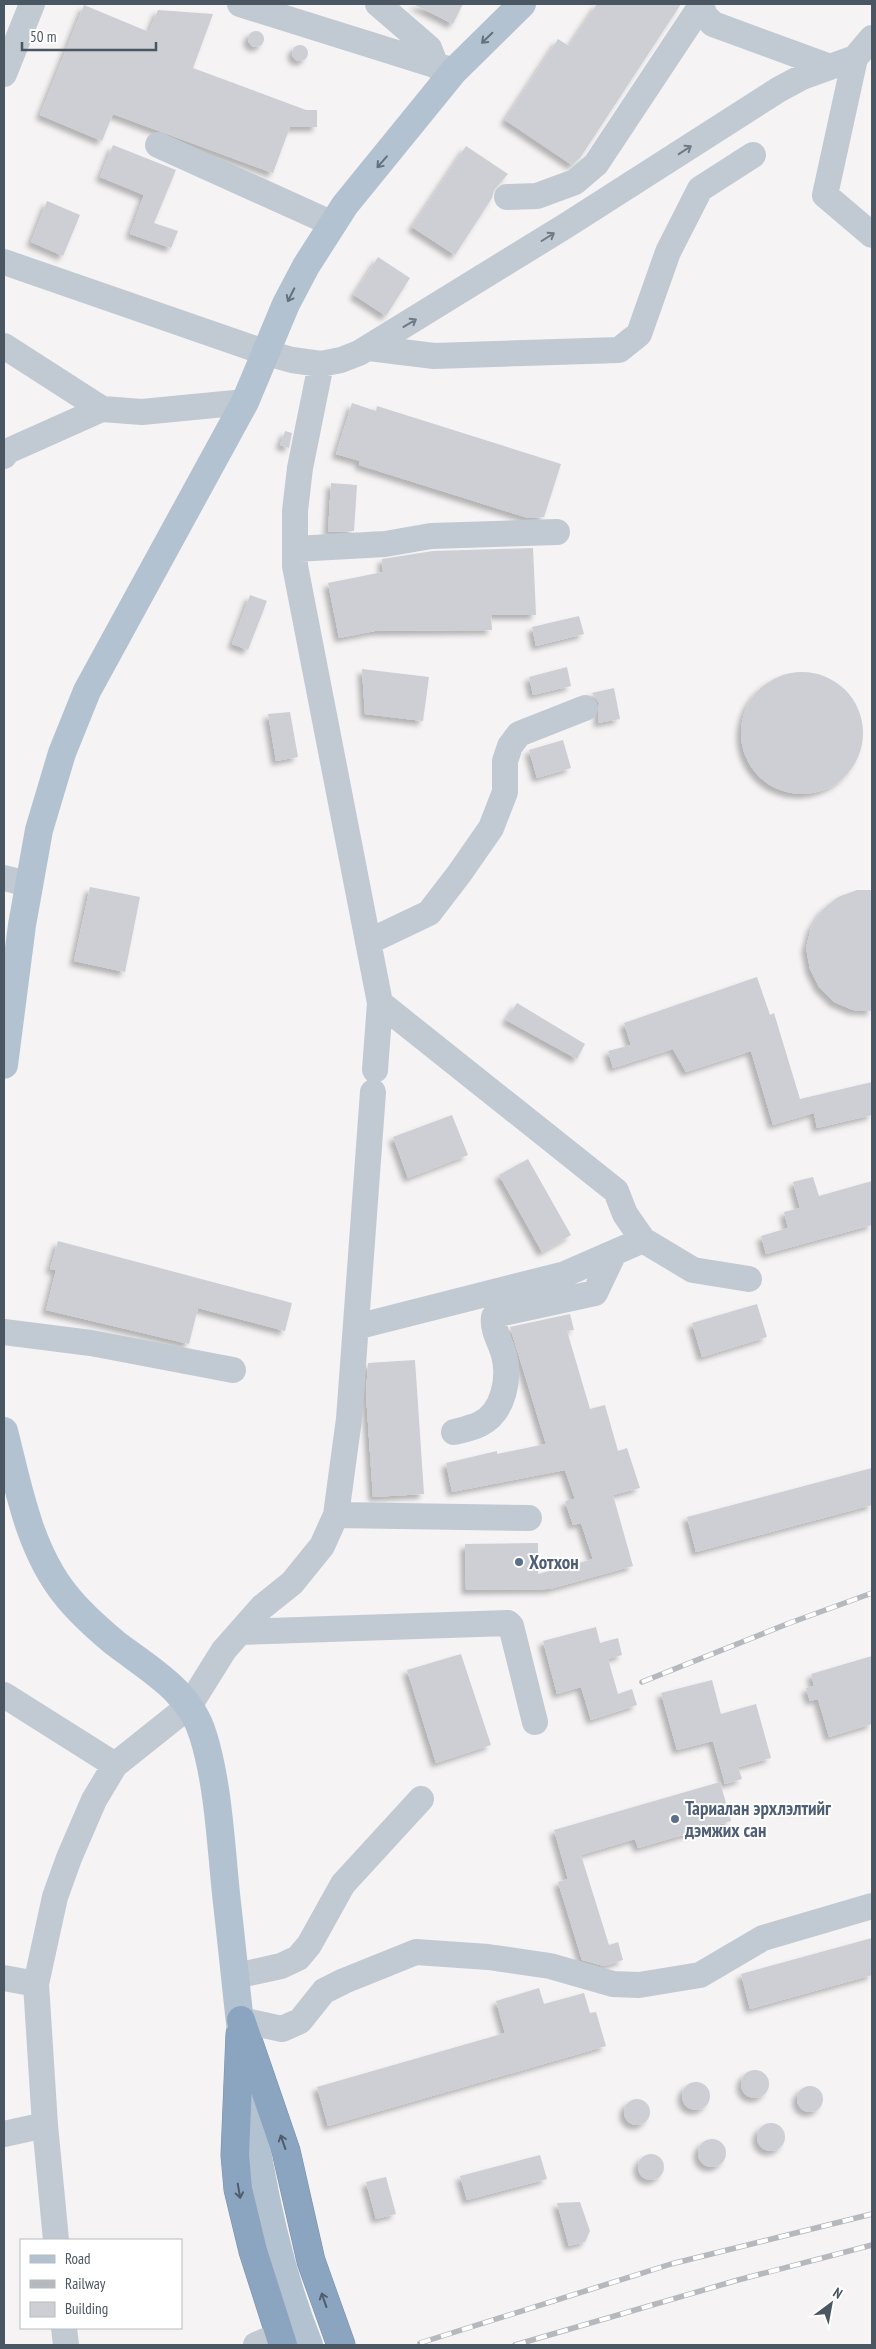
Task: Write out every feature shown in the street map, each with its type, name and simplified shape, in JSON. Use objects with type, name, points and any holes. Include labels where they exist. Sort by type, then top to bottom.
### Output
[{"type":"highway","points":[[241,2020],[235,2155],[238,2189],[272,2342]]},
{"type":"highway","points":[[241,2020],[286,2151],[311,2261],[341,2345]]},
{"type":"main road","points":[[4,1065],[16,881],[39,830],[50,788],[74,719],[87,691],[245,402],[286,304],[306,266],[333,224],[445,68],[522,4]]},
{"type":"main road","points":[[4,1431],[28,1520],[39,1551],[53,1579],[84,1616],[114,1642],[169,1683],[189,1706],[203,1734],[211,1768],[258,2147],[272,2225],[292,2297],[309,2345]]},
{"type":"street","points":[[4,74],[32,4]]},
{"type":"street","points":[[240,4],[445,68]]},
{"type":"street","points":[[378,4],[429,48],[445,68]]},
{"type":"street","points":[[701,5],[705,16],[713,24],[830,67]]},
{"type":"street","points":[[507,197],[537,196],[575,182],[596,164],[701,5]]},
{"type":"street","points":[[872,38],[855,58],[825,195],[872,234]]},
{"type":"street","points":[[4,262],[267,353],[292,360],[321,364],[341,360],[369,348],[575,220],[778,90],[802,76],[855,58]]},
{"type":"street","points":[[158,145],[333,224]]},
{"type":"street","points":[[369,348],[434,356],[619,350],[639,334],[668,252],[700,189],[753,154]]},
{"type":"street","points":[[4,346],[102,409]]},
{"type":"street","points":[[56,2239],[45,2125],[36,1984],[44,1941],[60,1881],[94,1800],[115,1765],[189,1706],[224,1650],[262,1607],[292,1583],[322,1546],[336,1515],[349,1419],[380,1003],[295,566],[295,511],[300,468],[321,364]]},
{"type":"street","points":[[4,456],[8,451],[102,409],[142,412],[245,402]]},
{"type":"street","points":[[295,549],[385,544],[431,536],[557,532]]},
{"type":"street","points":[[368,942],[429,912],[464,866],[491,828],[505,792],[505,761],[510,746],[519,734],[585,708]]},
{"type":"street","points":[[380,1003],[616,1191],[625,1214],[643,1240],[692,1270],[748,1279]]},
{"type":"street","points":[[356,1327],[564,1274],[643,1240]]},
{"type":"street","points":[[454,1432],[480,1424],[489,1418],[501,1403],[507,1376],[504,1356],[493,1324],[494,1317],[498,1314],[596,1293],[614,1253]]},
{"type":"street","points":[[4,1332],[91,1343],[233,1370]]},
{"type":"street","points":[[336,1515],[528,1518]]},
{"type":"street","points":[[241,1632],[508,1623],[511,1626],[535,1722]]},
{"type":"street","points":[[4,1695],[115,1765]]},
{"type":"street","points":[[236,1976],[280,1966],[298,1958],[309,1945],[343,1884],[421,1799]]},
{"type":"street","points":[[241,2020],[282,2029],[300,2021],[324,1991],[416,1952],[488,1957],[550,1966],[613,1984],[639,1985],[691,1976],[700,1974],[763,1938],[872,1906]]},
{"type":"street","points":[[4,1978],[36,1984]]},
{"type":"street","points":[[4,2134],[45,2125]]},
{"type":"street","points":[[64,2329],[66,2345]]},
{"type":"building","points":[[413,4],[463,4],[453,24]]},
{"type":"building","points":[[597,4],[681,4],[580,158],[572,165],[505,120],[558,39],[569,46]]},
{"type":"building","points":[[84,5],[149,32],[158,10],[213,14],[193,68],[306,110],[317,110],[317,127],[290,127],[273,173],[113,114],[102,141],[40,115]]},
{"type":"building","points":[[256,31],[262,33],[264,39],[262,45],[256,47],[250,45],[248,39],[250,33]]},
{"type":"building","points":[[300,45],[308,53],[300,61],[292,53]]},
{"type":"building","points":[[113,145],[176,170],[154,223],[178,231],[171,248],[130,234],[144,195],[100,177]]},
{"type":"building","points":[[466,146],[508,174],[494,190],[492,198],[455,255],[412,227]]},
{"type":"building","points":[[47,201],[80,215],[63,256],[31,242]]},
{"type":"building","points":[[378,257],[410,278],[386,316],[354,295]]},
{"type":"building","points":[[352,403],[376,411],[377,406],[561,464],[544,517],[528,518],[359,465],[360,461],[336,454]]},
{"type":"building","points":[[285,431],[292,433],[289,448],[280,445]]},
{"type":"building","points":[[331,483],[357,485],[354,531],[328,532]]},
{"type":"building","points":[[533,548],[536,615],[491,615],[492,630],[375,631],[339,638],[328,583],[383,572],[382,559],[433,551]]},
{"type":"building","points":[[250,595],[267,601],[248,650],[232,644]]},
{"type":"building","points":[[579,616],[584,634],[536,646],[532,627]]},
{"type":"building","points":[[567,667],[571,686],[533,695],[529,677]]},
{"type":"building","points":[[362,669],[429,677],[423,721],[365,714]]},
{"type":"building","points":[[802,672],[825,677],[845,690],[858,710],[863,733],[858,756],[845,776],[825,789],[802,794],[779,789],[759,776],[746,756],[741,733],[746,710],[759,690],[779,677]]},
{"type":"building","points":[[614,688],[620,719],[598,723],[599,703],[592,693]]},
{"type":"building","points":[[290,712],[298,757],[276,761],[268,714]]},
{"type":"building","points":[[563,740],[571,768],[537,778],[529,750]]},
{"type":"building","points":[[90,887],[140,897],[125,972],[74,961]]},
{"type":"building","points":[[857,890],[872,890],[872,1011],[853,1010],[834,1002],[819,987],[810,969],[806,948],[811,928],[822,910],[838,897]]},
{"type":"building","points":[[757,977],[770,1015],[774,1013],[800,1099],[872,1082],[872,1115],[817,1128],[814,1113],[773,1125],[751,1051],[686,1072],[673,1049],[613,1068],[608,1051],[631,1045],[624,1023]]},
{"type":"building","points":[[517,1003],[585,1044],[577,1059],[506,1020]]},
{"type":"building","points":[[452,1115],[468,1155],[408,1178],[393,1137]]},
{"type":"building","points":[[528,1159],[571,1235],[542,1252],[499,1175]]},
{"type":"building","points":[[813,1177],[819,1196],[872,1181],[872,1225],[766,1254],[761,1236],[788,1228],[784,1212],[800,1208],[793,1182]]},
{"type":"building","points":[[58,1241],[292,1303],[285,1331],[198,1308],[189,1344],[46,1310],[56,1270],[50,1269]]},
{"type":"building","points":[[757,1304],[767,1337],[702,1357],[692,1323]]},
{"type":"building","points":[[570,1314],[574,1330],[567,1331],[590,1409],[605,1405],[618,1451],[627,1448],[640,1488],[613,1495],[633,1566],[550,1589],[466,1590],[465,1544],[538,1543],[538,1574],[593,1559],[581,1523],[573,1525],[565,1501],[575,1499],[565,1470],[452,1492],[446,1463],[497,1451],[497,1454],[546,1444],[510,1327]]},
{"type":"building","points":[[415,1360],[424,1494],[373,1497],[366,1394],[368,1363]]},
{"type":"building","points":[[872,1468],[872,1505],[696,1552],[687,1517]]},
{"type":"building","points":[[596,1627],[600,1643],[618,1638],[622,1655],[608,1659],[618,1694],[632,1689],[637,1705],[591,1720],[581,1687],[557,1694],[543,1641]]},
{"type":"building","points":[[461,1654],[491,1745],[436,1763],[407,1670]]},
{"type":"building","points":[[872,1656],[872,1724],[829,1737],[818,1699],[810,1701],[806,1688],[814,1686],[811,1674]]},
{"type":"building","points":[[712,1680],[721,1714],[756,1704],[771,1758],[738,1767],[742,1779],[725,1784],[713,1741],[677,1750],[661,1693]]},
{"type":"building","points":[[720,1782],[731,1821],[638,1848],[635,1839],[581,1855],[609,1945],[618,1942],[623,1960],[604,1966],[582,1960],[558,1882],[568,1879],[554,1830]]},
{"type":"building","points":[[872,1938],[872,1975],[750,2009],[741,1974]]},
{"type":"building","points":[[539,1988],[544,2004],[584,1993],[590,2013],[596,2012],[606,2046],[328,2126],[317,2087],[505,2033],[496,2001]]},
{"type":"building","points":[[755,2070],[765,2074],[769,2084],[765,2094],[755,2098],[745,2094],[741,2084],[745,2074]]},
{"type":"building","points":[[696,2082],[706,2086],[710,2096],[706,2106],[696,2110],[686,2106],[682,2096],[686,2086]]},
{"type":"building","points":[[810,2086],[819,2090],[823,2099],[819,2108],[810,2112],[801,2108],[797,2099],[801,2090]]},
{"type":"building","points":[[637,2099],[646,2103],[650,2112],[646,2121],[637,2125],[628,2121],[624,2112],[628,2103]]},
{"type":"building","points":[[771,2123],[781,2127],[785,2137],[781,2147],[771,2151],[761,2147],[757,2137],[761,2127]]},
{"type":"building","points":[[712,2139],[722,2143],[726,2153],[722,2163],[712,2167],[702,2163],[698,2153],[702,2143]]},
{"type":"building","points":[[651,2154],[660,2158],[664,2167],[660,2176],[651,2180],[642,2176],[638,2167],[642,2158]]},
{"type":"building","points":[[540,2155],[547,2179],[467,2200],[460,2176]]},
{"type":"building","points":[[386,2177],[396,2214],[376,2219],[366,2182]]},
{"type":"building","points":[[580,2202],[590,2231],[585,2242],[569,2246],[557,2203]]},
{"type":"railway","points":[[642,1682],[787,1624],[872,1593]]},
{"type":"railway","points":[[420,2343],[671,2264],[872,2214]]},
{"type":"railway","points":[[515,2345],[738,2280],[872,2245]]},
{"type":"place","name":"Хотхон","points":[[519,1562]]},
{"type":"place","name":"Тариалан эрхлэлтийг дэмжих сан","points":[[675,1819]]}]
